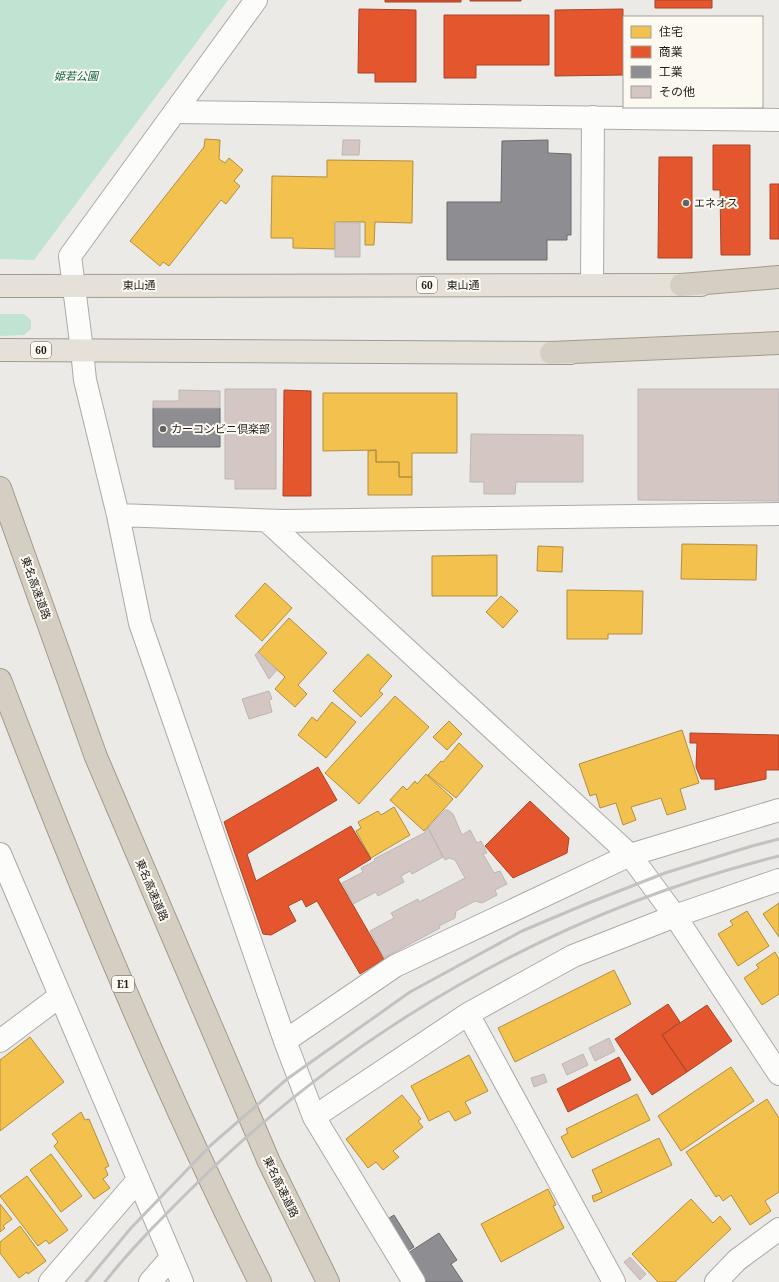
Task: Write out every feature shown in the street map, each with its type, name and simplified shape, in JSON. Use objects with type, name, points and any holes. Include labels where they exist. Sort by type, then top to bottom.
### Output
[{"type":"highway","points":[[681,285],[779,277]]},
{"type":"highway","points":[[552,353],[779,343]]},
{"type":"highway","name":"東名高速道路","points":[[0,488],[96,757],[269,1162],[328,1282]]},
{"type":"highway","name":"E1","points":[[0,680],[45,798],[126,993],[218,1199],[260,1282]]},
{"type":"main road","name":"東山通","points":[[74,286],[592,284],[779,286]]},
{"type":"main road","name":"60","points":[[0,286],[74,286]]},
{"type":"main road","name":"60","points":[[0,350],[779,353]]},
{"type":"street","points":[[256,0],[70,256],[86,380],[118,515],[140,623],[285,1041],[314,1117],[414,1282]]},
{"type":"street","points":[[175,112],[593,116],[779,120]]},
{"type":"street","points":[[592,284],[593,116]]},
{"type":"street","points":[[118,515],[267,521],[779,514]]},
{"type":"street","points":[[267,521],[630,854],[676,916],[779,1074]]},
{"type":"street","points":[[285,1041],[395,966],[630,854],[779,810]]},
{"type":"street","points":[[0,854],[182,1282]]},
{"type":"street","points":[[314,1117],[468,1014],[573,956],[676,916],[779,880]]},
{"type":"street","points":[[0,1041],[60,996]]},
{"type":"street","points":[[468,1014],[614,1282]]},
{"type":"street","points":[[50,1282],[138,1180]]},
{"type":"street","points":[[716,1282],[737,1260],[779,1229]]},
{"type":"street","points":[[150,1282],[171,1258]]},
{"type":"green space","name":"姫若公園","points":[[0,0],[228,0],[34,260],[0,259]]},
{"type":"green space","points":[[0,314],[24,314],[31,320],[31,329],[24,335],[0,336]]},
{"type":"building: 住宅","points":[[205,139],[220,140],[219,159],[225,163],[229,158],[243,170],[234,181],[240,186],[226,204],[221,200],[169,266],[163,262],[160,266],[130,241],[204,147]]},
{"type":"building: 住宅","points":[[327,160],[413,161],[412,223],[375,222],[374,245],[365,245],[365,222],[335,222],[335,249],[293,248],[293,238],[271,238],[272,176],[327,177]]},
{"type":"building: 住宅","points":[[323,393],[457,393],[457,453],[412,453],[412,477],[399,477],[399,462],[376,462],[376,450],[323,451]]},
{"type":"building: 住宅","points":[[376,450],[376,462],[399,462],[399,477],[412,477],[412,495],[368,495],[368,451]]},
{"type":"building: 住宅","points":[[682,544],[757,545],[756,580],[681,579]]},
{"type":"building: 住宅","points":[[538,546],[563,547],[562,572],[537,571]]},
{"type":"building: 住宅","points":[[497,555],[497,596],[432,596],[432,556]]},
{"type":"building: 住宅","points":[[265,583],[292,608],[262,641],[235,616]]},
{"type":"building: 住宅","points":[[567,590],[643,591],[642,634],[608,634],[608,639],[567,639]]},
{"type":"building: 住宅","points":[[501,596],[518,611],[503,628],[486,612]]},
{"type":"building: 住宅","points":[[289,618],[327,653],[298,685],[307,694],[295,707],[275,689],[285,677],[258,652]]},
{"type":"building: 住宅","points":[[368,654],[392,676],[379,691],[383,694],[361,717],[333,691]]},
{"type":"building: 住宅","points":[[395,696],[429,727],[359,804],[325,773]]},
{"type":"building: 住宅","points":[[332,702],[356,722],[326,758],[298,735],[312,717],[317,721]]},
{"type":"building: 住宅","points":[[449,721],[462,734],[447,750],[433,737]]},
{"type":"building: 住宅","points":[[682,730],[699,783],[680,789],[686,809],[667,815],[661,798],[631,807],[636,820],[623,825],[616,803],[600,808],[596,794],[590,796],[579,764]]},
{"type":"building: 住宅","points":[[459,743],[483,766],[456,798],[428,775],[441,761],[443,762]]},
{"type":"building: 住宅","points":[[426,774],[453,799],[424,831],[390,800],[403,786],[407,790],[415,781],[417,784]]},
{"type":"building: 住宅","points":[[394,807],[410,835],[371,858],[356,831],[361,828],[358,822],[378,811],[381,815]]},
{"type":"building: 住宅","points":[[779,903],[779,937],[763,914]]},
{"type":"building: 住宅","points":[[747,911],[769,946],[738,966],[718,934],[733,925],[730,921]]},
{"type":"building: 住宅","points":[[775,952],[779,959],[779,994],[762,1005],[744,978],[759,968],[756,965]]},
{"type":"building: 住宅","points":[[614,970],[631,1004],[515,1062],[498,1028]]},
{"type":"building: 住宅","points":[[30,1037],[64,1082],[0,1131],[0,1060]]},
{"type":"building: 住宅","points":[[469,1055],[488,1091],[465,1102],[471,1113],[455,1121],[449,1111],[429,1121],[411,1086]]},
{"type":"building: 住宅","points":[[731,1067],[754,1101],[681,1151],[658,1116]]},
{"type":"building: 住宅","points":[[637,1094],[650,1120],[572,1158],[561,1137],[568,1133],[566,1129]]},
{"type":"building: 住宅","points":[[402,1095],[421,1119],[418,1121],[423,1127],[393,1151],[399,1157],[383,1170],[376,1162],[368,1168],[346,1139]]},
{"type":"building: 住宅","points":[[767,1099],[779,1118],[779,1192],[765,1201],[771,1211],[750,1225],[731,1195],[723,1201],[719,1195],[716,1197],[686,1152]]},
{"type":"building: 住宅","points":[[81,1112],[85,1120],[89,1119],[109,1166],[105,1168],[108,1175],[103,1179],[110,1188],[94,1199],[54,1146],[58,1142],[52,1134]]},
{"type":"building: 住宅","points":[[659,1138],[672,1165],[594,1202],[592,1196],[602,1192],[592,1170]]},
{"type":"building: 住宅","points":[[51,1154],[82,1196],[61,1212],[30,1170]]},
{"type":"building: 住宅","points":[[27,1176],[68,1230],[49,1244],[46,1240],[38,1246],[0,1196]]},
{"type":"building: 住宅","points":[[548,1189],[556,1205],[553,1206],[564,1228],[501,1262],[481,1224]]},
{"type":"building: 住宅","points":[[691,1199],[713,1223],[720,1216],[731,1229],[675,1282],[658,1282],[632,1254]]},
{"type":"building: 住宅","points":[[0,1204],[12,1219],[3,1226],[5,1228],[0,1232]]},
{"type":"building: 住宅","points":[[20,1226],[46,1261],[28,1274],[27,1272],[19,1278],[0,1253],[0,1242]]},
{"type":"building: 商業","points":[[385,0],[461,0],[461,2],[385,2]]},
{"type":"building: 商業","points":[[521,0],[521,1],[470,1]]},
{"type":"building: 商業","points":[[655,0],[712,0],[712,8],[655,8]]},
{"type":"building: 商業","points":[[359,9],[416,10],[416,82],[375,82],[375,73],[358,73]]},
{"type":"building: 商業","points":[[623,9],[623,75],[555,76],[555,10]]},
{"type":"building: 商業","points":[[444,15],[549,15],[549,65],[476,65],[476,78],[444,78]]},
{"type":"building: 商業","points":[[713,145],[750,145],[750,255],[721,255],[720,190],[713,190]]},
{"type":"building: 商業","points":[[659,157],[692,157],[692,258],[658,258]]},
{"type":"building: 商業","points":[[770,184],[779,184],[779,239],[770,239]]},
{"type":"building: 商業","points":[[284,390],[311,391],[311,496],[283,496]]},
{"type":"building: 商業","points":[[690,733],[779,735],[779,770],[766,770],[766,779],[715,790],[715,779],[701,779],[696,767],[697,743],[690,743]]},
{"type":"building: 商業","points":[[318,767],[337,800],[247,854],[256,881],[351,826],[371,859],[338,879],[384,959],[360,974],[317,901],[306,907],[302,899],[288,906],[296,921],[271,935],[263,934],[224,822]]},
{"type":"building: 商業","points":[[530,801],[569,838],[567,853],[513,878],[485,846]]},
{"type":"building: 商業","points":[[668,1004],[680,1022],[662,1035],[687,1072],[652,1095],[615,1039]]},
{"type":"building: 商業","points":[[707,1005],[732,1041],[687,1072],[662,1035]]},
{"type":"building: 商業","points":[[619,1057],[631,1080],[568,1112],[557,1089]]},
{"type":"building: 工業","points":[[548,140],[548,153],[571,154],[571,235],[567,235],[567,240],[547,240],[547,260],[447,260],[447,202],[501,202],[502,141]]},
{"type":"building: 工業","points":[[153,408],[220,408],[220,447],[153,447]]},
{"type":"building: 工業","points":[[394,1215],[414,1247],[406,1252],[386,1220]]},
{"type":"building: 工業","points":[[439,1233],[457,1260],[451,1264],[463,1282],[426,1282],[408,1253]]},
{"type":"building: その他","points":[[343,140],[360,140],[359,155],[342,155]]},
{"type":"building: その他","points":[[335,222],[360,223],[360,257],[335,257]]},
{"type":"building: その他","points":[[225,389],[276,389],[276,489],[235,489],[235,479],[225,479]]},
{"type":"building: その他","points":[[638,389],[779,389],[779,501],[638,500]]},
{"type":"building: その他","points":[[179,390],[220,391],[220,408],[153,408],[153,401],[179,401]]},
{"type":"building: その他","points":[[471,434],[583,435],[583,482],[516,482],[515,494],[484,494],[484,482],[470,482]]},
{"type":"building: その他","points":[[258,652],[277,670],[269,679],[255,655]]},
{"type":"building: その他","points":[[269,691],[272,699],[269,700],[272,712],[249,719],[242,699]]},
{"type":"building: その他","points":[[445,810],[448,810],[453,814],[462,835],[470,830],[477,843],[481,841],[487,853],[483,854],[494,873],[500,871],[507,884],[495,890],[497,895],[482,903],[475,901],[456,911],[455,918],[439,926],[440,928],[384,958],[370,931],[394,918],[391,913],[418,899],[419,902],[465,878],[455,860],[449,858],[445,860],[428,828]]},
{"type":"building: その他","points":[[428,828],[443,857],[412,874],[410,871],[401,876],[404,882],[378,896],[376,892],[353,904],[342,883],[363,872],[361,868],[375,861],[374,859],[424,833]]},
{"type":"building: その他","points":[[609,1038],[615,1051],[595,1061],[589,1048]]},
{"type":"building: その他","points":[[583,1054],[588,1065],[567,1075],[562,1064]]},
{"type":"building: その他","points":[[544,1074],[547,1082],[534,1087],[531,1078]]},
{"type":"building: その他","points":[[630,1257],[646,1274],[640,1280],[624,1262]]},
{"type":"railway","points":[[86,1282],[131,1228],[211,1145],[287,1079],[410,992],[522,931],[586,904],[665,873],[779,839]]},
{"type":"railway","points":[[105,1282],[133,1248],[164,1216],[248,1136],[315,1081],[385,1030],[459,985],[535,945],[614,910],[696,880],[779,856]]},
{"type":"place","name":"エネオス","points":[[686,203]]},
{"type":"place","name":"カーコンビニ倶楽部","points":[[163,429]]}]
